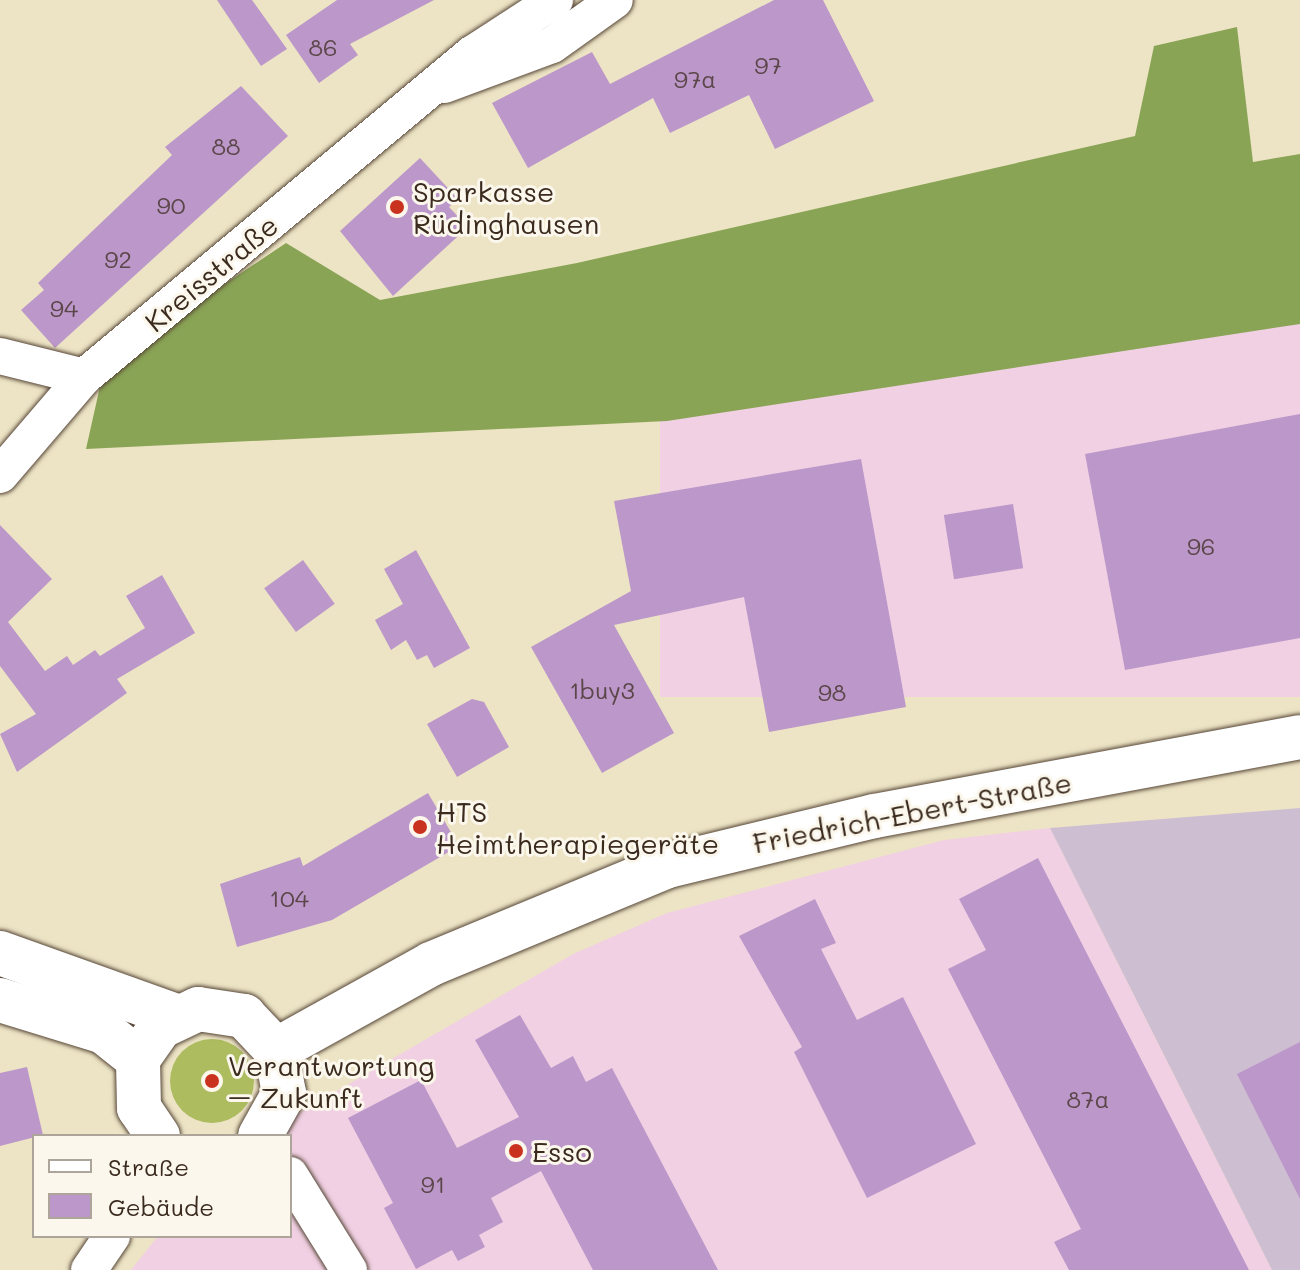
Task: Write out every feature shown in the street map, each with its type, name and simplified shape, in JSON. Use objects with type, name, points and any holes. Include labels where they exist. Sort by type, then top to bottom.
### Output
[{"type":"street","name":"Kreisstraße","points":[[0,475],[84,377],[439,86],[472,54],[555,0]]},
{"type":"street","name":"Kreisstraße","points":[[439,86],[552,45],[615,0]]},
{"type":"street","points":[[0,356],[84,377]]},
{"type":"street","name":"Friedrich-Ebert-Straße","points":[[276,1050],[431,964],[668,866],[874,816],[1300,737]]},
{"type":"street","points":[[0,953],[176,1016]]},
{"type":"street","points":[[0,1000],[104,1032],[138,1059]]},
{"type":"street","points":[[157,1134],[139,1108],[138,1059],[176,1016],[198,1009],[244,1016],[276,1050],[284,1093],[264,1134]]},
{"type":"street","points":[[292,1178],[349,1270]]},
{"type":"street","points":[[89,1270],[111,1238]]},
{"type":"shaded area","points":[[660,324],[1300,324],[1300,697],[660,697]]},
{"type":"shaded area","points":[[1300,808],[1300,1270],[1272,1270],[1050,828]]},
{"type":"shaded area","points":[[1050,828],[1272,1270],[131,1270],[156,1238],[292,1238],[292,1134],[262,1134],[573,954],[667,913],[944,840]]},
{"type":"green space","points":[[1237,27],[1253,162],[1300,154],[1300,324],[667,421],[86,449],[105,364],[286,243],[380,300],[577,263],[1135,136],[1154,46]]},
{"type":"green space","points":[[212,1039],[228,1042],[242,1051],[251,1065],[254,1081],[251,1097],[242,1111],[228,1120],[212,1123],[196,1120],[182,1111],[173,1097],[170,1081],[173,1065],[182,1051],[196,1042]]},
{"type":"building","points":[[217,0],[252,0],[287,49],[261,66]]},
{"type":"building","points":[[337,0],[434,0],[350,44],[358,55],[319,83],[286,35]]},
{"type":"building","points":[[774,0],[823,0],[874,101],[775,149],[749,95],[670,133],[653,98],[528,168],[492,103],[592,52],[610,84]]},
{"type":"building","points":[[241,86],[288,136],[55,348],[21,310],[44,290],[38,283],[172,155],[165,147]]},
{"type":"building","points":[[420,158],[458,199],[449,207],[468,227],[393,296],[340,231]]},
{"type":"building","points":[[1300,414],[1300,638],[1125,670],[1085,454]]},
{"type":"building","points":[[861,459],[906,707],[769,732],[744,597],[614,625],[674,733],[602,773],[531,647],[631,591],[614,501]]},
{"type":"building","points":[[1013,504],[1023,568],[954,579],[944,515]]},
{"type":"building","points":[[0,525],[52,579],[8,622],[45,671],[67,656],[73,665],[95,650],[100,656],[145,628],[126,596],[162,575],[195,633],[117,679],[127,693],[17,772],[0,734],[36,714],[0,666]]},
{"type":"building","points":[[416,550],[470,648],[434,668],[427,655],[417,660],[406,640],[391,650],[375,620],[403,604],[384,569]]},
{"type":"building","points":[[303,560],[335,604],[296,632],[264,588]]},
{"type":"building","points":[[472,699],[484,702],[509,747],[457,777],[427,724]]},
{"type":"building","points":[[428,793],[459,846],[332,920],[237,947],[220,884],[300,857],[303,866]]},
{"type":"building","points":[[1038,858],[1249,1270],[1069,1270],[1054,1242],[1081,1229],[948,969],[986,950],[959,899]]},
{"type":"building","points":[[815,899],[836,943],[821,949],[857,1020],[903,997],[976,1144],[867,1198],[794,1052],[802,1047],[739,936]]},
{"type":"building","points":[[520,1015],[551,1068],[573,1056],[586,1082],[612,1068],[718,1270],[593,1270],[541,1171],[491,1198],[503,1222],[479,1235],[485,1247],[458,1261],[452,1250],[416,1269],[384,1208],[393,1203],[348,1118],[421,1080],[457,1148],[519,1117],[475,1040]]},
{"type":"building","points":[[1300,1042],[1300,1199],[1237,1074]]},
{"type":"building","points":[[27,1067],[43,1134],[32,1134],[32,1138],[0,1146],[0,1073]]},
{"type":"place","name":"Sparkasse Rüdinghausen","points":[[397,207]]},
{"type":"place","name":"HTS Heimtherapiegeräte","points":[[420,827]]},
{"type":"place","name":"Verantwortung – Zukunft","points":[[212,1081]]},
{"type":"place","name":"Esso","points":[[516,1151]]}]
